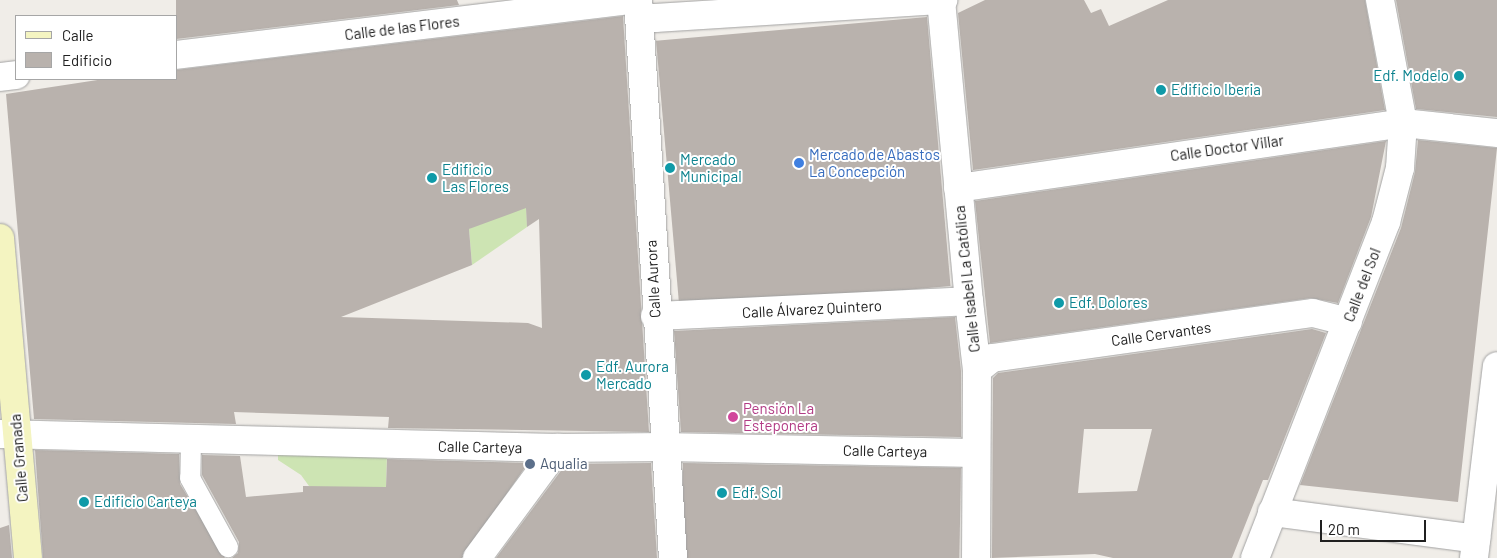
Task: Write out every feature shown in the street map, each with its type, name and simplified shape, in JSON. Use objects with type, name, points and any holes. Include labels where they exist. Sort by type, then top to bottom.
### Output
[{"type":"main road","name":"Calle Granada","points":[[0,238],[8,434],[28,558]]},
{"type":"street","points":[[635,3],[646,18],[655,18],[942,0]]},
{"type":"street","name":"Calle Isabel La Católica","points":[[942,0],[958,188],[977,370],[974,453],[976,558]]},
{"type":"street","name":"Calle del Sol","points":[[1255,558],[1386,222],[1400,168],[1403,123],[1380,0]]},
{"type":"street","name":"Calle de las Flores","points":[[178,55],[635,3]]},
{"type":"street","name":"Calle Aurora","points":[[635,3],[673,558]]},
{"type":"street","points":[[0,77],[15,75]]},
{"type":"street","name":"Calle Doctor Villar","points":[[958,188],[1403,123],[1497,133]]},
{"type":"street","name":"Calle Álvarez Quintero","points":[[655,316],[969,301]]},
{"type":"street","name":"Calle Cervantes","points":[[977,370],[992,358],[1313,313],[1348,322]]},
{"type":"street","points":[[1272,512],[1475,548],[1497,366]]},
{"type":"street","name":"Calle Carteya","points":[[8,434],[558,448],[664,446],[974,453]]},
{"type":"street","points":[[477,558],[558,448]]},
{"type":"lane","points":[[191,439],[190,478],[228,547]]},
{"type":"green space","points":[[526,194],[527,227],[472,265],[469,229]]},
{"type":"green space","points":[[278,454],[387,454],[385,524],[309,486],[301,475],[278,460]]},
{"type":"building","points":[[176,0],[457,0],[459,5],[178,39],[178,15],[176,15]]},
{"type":"building","points":[[985,0],[1084,0],[1091,13],[1101,9],[1109,26],[1168,0],[1365,0],[1385,110],[973,170],[958,13]]},
{"type":"building","points":[[1396,0],[1497,0],[1497,117],[1416,109]]},
{"type":"building","points":[[623,16],[649,432],[388,428],[389,417],[234,412],[236,424],[34,419],[6,94],[97,80],[178,80],[178,70]],"holes":[[[526,208],[527,227],[539,219],[542,328],[528,323],[341,317],[472,265],[469,229]]]},
{"type":"building","name":"Mercado de Abastos La Concepción","points":[[927,17],[951,286],[680,310],[656,41]]},
{"type":"building","points":[[1418,140],[1497,148],[1458,502],[1300,485],[1401,228],[1415,172]]},
{"type":"building","points":[[1386,141],[1371,217],[1338,303],[1311,298],[990,343],[975,201]]},
{"type":"building","points":[[955,317],[961,371],[961,437],[681,432],[674,331]]},
{"type":"building","points":[[1312,329],[1326,333],[1268,480],[1263,480],[1232,558],[1113,558],[1095,554],[992,558],[993,378],[998,373]],"holes":[[[1084,429],[1152,429],[1137,491],[1078,493]]]},
{"type":"building","name":"Edificio Carteya","points":[[35,450],[179,454],[180,484],[225,558],[43,558]]},
{"type":"building","points":[[202,455],[240,456],[246,497],[303,492],[303,486],[386,487],[387,459],[528,463],[462,558],[232,558],[238,553],[239,542],[202,475]]},
{"type":"building","points":[[651,463],[657,558],[496,558],[566,464]]},
{"type":"building","points":[[683,463],[961,468],[959,558],[681,558]]},
{"type":"building","points":[[9,525],[12,558],[0,558],[0,528]]},
{"type":"place","name":"Edf. Modelo","points":[[1459,76]]},
{"type":"place","name":"Edificio Iberia","points":[[1161,90]]},
{"type":"place","name":"Mercado de Abastos La Concepción","points":[[799,163]]},
{"type":"place","name":"Mercado Municipal","points":[[670,168]]},
{"type":"place","name":"Edificio Las Flores","points":[[432,178]]},
{"type":"place","name":"Edf. Dolores","points":[[1059,303]]},
{"type":"place","name":"Edf. Aurora Mercado","points":[[586,375]]},
{"type":"place","name":"Pensión La Esteponera","points":[[733,417]]},
{"type":"place","name":"Aqualia","points":[[530,464]]},
{"type":"place","name":"Edf. Sol","points":[[722,493]]},
{"type":"place","name":"Edificio Carteya","points":[[84,502]]}]
